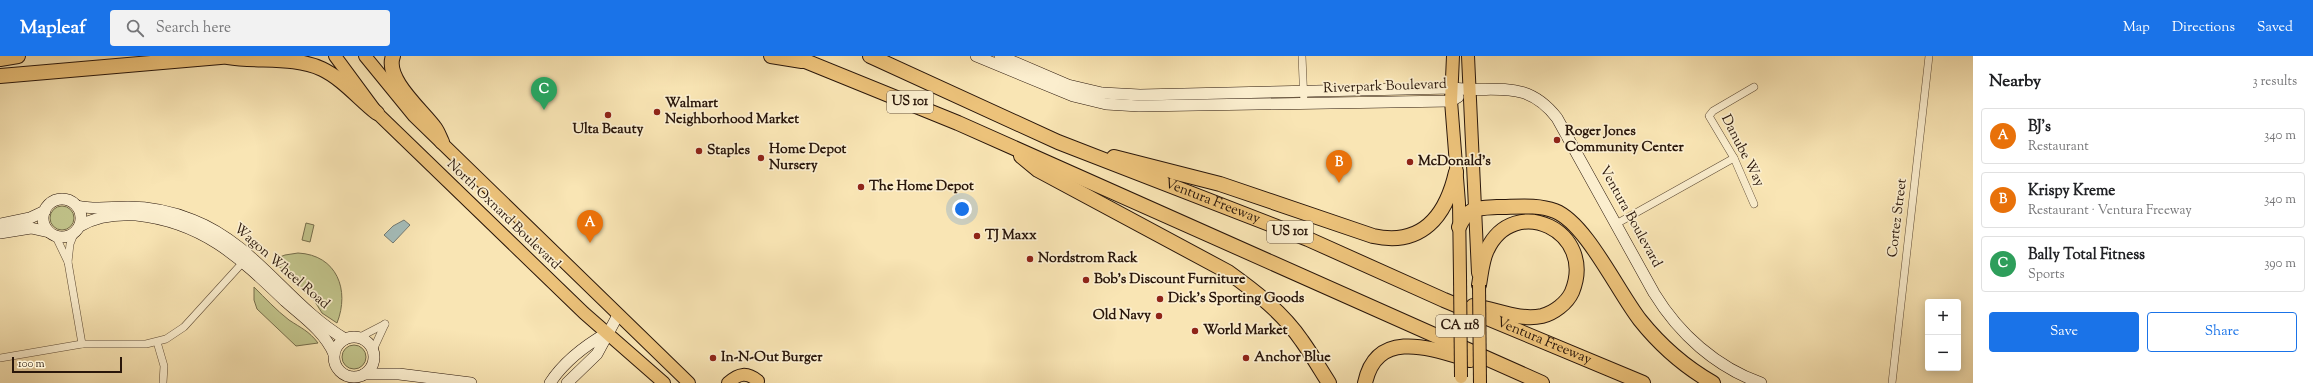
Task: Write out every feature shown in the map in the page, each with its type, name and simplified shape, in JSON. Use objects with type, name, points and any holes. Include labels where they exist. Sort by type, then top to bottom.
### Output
[{"type":"highway","points":[[0,59],[18,56]]},
{"type":"highway","points":[[0,76],[230,56],[248,60],[300,62],[321,68],[339,80],[377,113]]},
{"type":"highway","points":[[393,56],[392,70],[399,83],[436,129],[442,142]]},
{"type":"highway","points":[[771,56],[810,62]]},
{"type":"highway","name":"Ventura Freeway","points":[[793,56],[1009,146],[1542,383]]},
{"type":"highway","name":"Ventura Freeway","points":[[870,56],[1058,142],[1308,239],[1453,303],[1643,383]]},
{"type":"highway","points":[[1058,142],[1220,184],[1373,236],[1386,238],[1411,235],[1432,223],[1447,203],[1456,172]]},
{"type":"highway","points":[[1009,146],[1038,170],[1228,272],[1251,288],[1278,313],[1296,334],[1329,383]]},
{"type":"highway","points":[[1458,228],[1464,216],[1475,208],[1534,206],[1554,210],[1565,217],[1586,240],[1640,320],[1655,338],[1676,358],[1713,383]]},
{"type":"highway","points":[[1453,303],[1488,308],[1526,318],[1543,316],[1561,307],[1570,296],[1576,281],[1578,269],[1575,256],[1570,244],[1554,228],[1530,221],[1517,223],[1495,237],[1486,250],[1479,286]]},
{"type":"highway","points":[[1365,383],[1370,370],[1380,357],[1395,348],[1406,345],[1422,346],[1474,361],[1491,361]]},
{"type":"main road","name":"North Oxnard Boulevard","points":[[335,56],[377,113],[456,191],[607,333],[664,383]]},
{"type":"main road","name":"North Oxnard Boulevard","points":[[365,56],[414,116],[618,316],[689,383]]},
{"type":"main road","name":"CA 118","points":[[1453,56],[1451,101],[1456,172],[1460,276],[1461,380]]},
{"type":"main road","name":"CA 118","points":[[1468,56],[1471,145],[1479,286],[1480,383]]},
{"type":"main road","points":[[728,383],[743,374],[750,374],[760,382]]},
{"type":"main road","points":[[744,383],[760,382]]},
{"type":"street","name":"Riverpark Boulevard","points":[[976,56],[1073,96],[1106,104],[1139,106],[1451,101],[1469,90]]},
{"type":"street","name":"Riverpark Boulevard","points":[[1000,56],[1068,85],[1102,93],[1140,95],[1452,88],[1469,90]]},
{"type":"street","points":[[1302,56],[1302,91],[1304,104]]},
{"type":"street","name":"Cortez Street","points":[[1892,383],[1929,56]]},
{"type":"street","name":"Danube Way","points":[[1754,87],[1709,114],[1734,158],[1754,204]]},
{"type":"street","name":"Ventura Boulevard","points":[[1469,90],[1512,89],[1533,96],[1547,106],[1557,118],[1661,304],[1683,332],[1715,359],[1733,371],[1761,383]]},
{"type":"street","points":[[1616,224],[1734,158]]},
{"type":"street","points":[[68,262],[53,235],[43,222],[45,211],[51,203],[62,199],[68,200],[77,206],[82,216],[70,244],[68,262],[82,344]]},
{"type":"street","name":"Wagon Wheel Road","points":[[77,206],[92,209],[144,208],[178,215],[203,224],[221,234],[318,330],[334,354]]},
{"type":"street","points":[[0,224],[30,218],[45,211]]},
{"type":"street","name":"Wagon Wheel Road","points":[[77,230],[94,219],[131,215],[158,219],[184,226],[211,238],[246,259],[321,322],[345,339]]},
{"type":"street","points":[[0,233],[31,228],[63,238],[77,230]]},
{"type":"street","points":[[0,358],[82,344],[146,344],[157,342],[184,327],[246,259]]},
{"type":"street","points":[[567,383],[597,354],[607,333],[618,316]]},
{"type":"street","points":[[358,338],[385,324],[374,353],[373,364],[365,374]]},
{"type":"street","points":[[550,383],[556,374],[587,344],[607,333]]},
{"type":"street","points":[[399,374],[387,368],[365,340],[358,338],[345,339],[336,348],[334,354],[336,365],[343,374],[353,376],[365,374],[399,374],[471,383]]},
{"type":"street","points":[[157,342],[164,366],[163,383]]},
{"type":"green space","points":[[62,206],[71,209],[74,218],[71,227],[62,230],[53,227],[50,218],[53,209]]},
{"type":"green space","points":[[306,223],[314,225],[310,242],[302,240]]},
{"type":"green space","points":[[298,253],[311,255],[322,260],[331,267],[337,276],[341,287],[342,298],[341,311],[337,323],[322,313],[312,297],[272,260],[285,255]]},
{"type":"green space","points":[[254,287],[289,320],[308,333],[318,343],[296,346],[257,309],[254,300]]},
{"type":"green space","points":[[354,345],[363,348],[366,357],[363,366],[354,369],[345,366],[342,357],[345,348]]},
{"type":"water","points":[[404,220],[410,225],[393,243],[384,235],[393,226]]},
{"type":"place","name":"Bally Total Fitness","points":[[544,110]]},
{"type":"place","name":"Walmart Neighborhood Market","points":[[657,112]]},
{"type":"place","name":"Ulta Beauty","points":[[608,115]]},
{"type":"place","name":"Roger Jones Community Center","points":[[1557,140]]},
{"type":"place","name":"Staples","points":[[699,151]]},
{"type":"place","name":"Home Depot Nursery","points":[[761,158]]},
{"type":"place","name":"McDonald's","points":[[1410,162]]},
{"type":"place","name":"Krispy Kreme","points":[[1339,183]]},
{"type":"place","name":"The Home Depot","points":[[861,187]]},
{"type":"place","name":"TJ Maxx","points":[[977,236]]},
{"type":"place","name":"BJ's","points":[[590,243]]},
{"type":"place","name":"Nordstrom Rack","points":[[1030,259]]},
{"type":"place","name":"Bob's Discount Furniture","points":[[1086,280]]},
{"type":"place","name":"Dick's Sporting Goods","points":[[1160,299]]},
{"type":"place","name":"Old Navy","points":[[1159,316]]},
{"type":"place","name":"World Market","points":[[1195,331]]},
{"type":"place","name":"In-N-Out Burger","points":[[713,358]]},
{"type":"place","name":"Anchor Blue","points":[[1246,358]]}]
